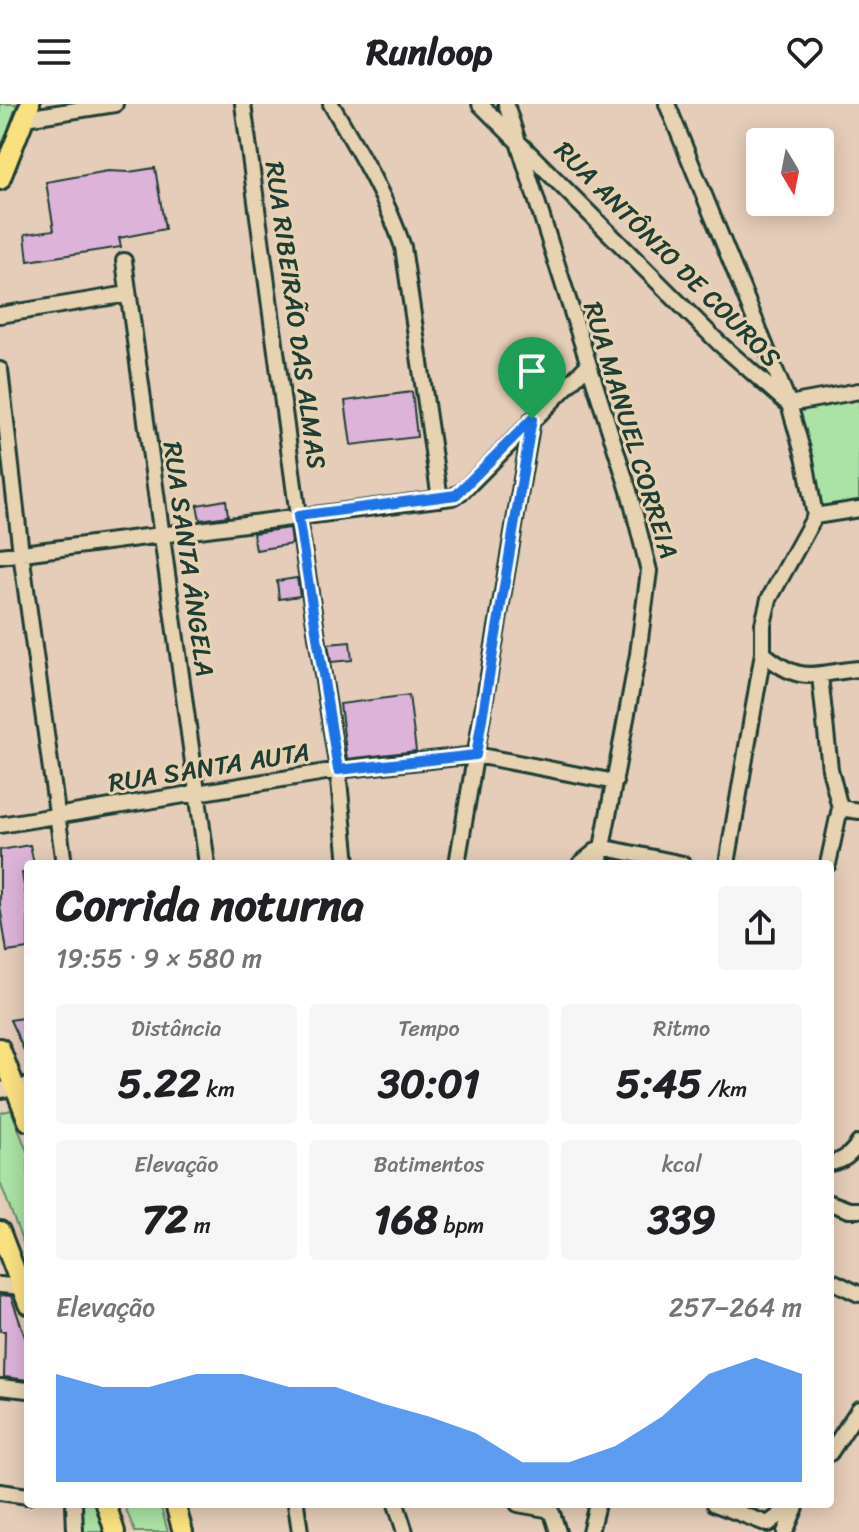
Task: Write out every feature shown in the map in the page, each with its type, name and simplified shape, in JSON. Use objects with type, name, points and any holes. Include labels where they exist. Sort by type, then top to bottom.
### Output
[{"type":"main road","points":[[0,180],[12,151],[10,133],[26,108]]},
{"type":"main road","points":[[0,1048],[24,1111]]},
{"type":"main road","points":[[0,1231],[24,1293]]},
{"type":"main road","points":[[107,1508],[115,1532]]},
{"type":"main road","points":[[176,1508],[183,1532]]},
{"type":"street","points":[[26,108],[115,104]]},
{"type":"street","name":"RUA RIBEIRÃO DAS ALMAS","points":[[243,104],[298,516],[338,770],[347,860]]},
{"type":"street","points":[[331,104],[370,171],[403,247],[440,499]]},
{"type":"street","name":"RUA ANTÔNIO DE COUROS","points":[[480,104],[719,343],[789,404]]},
{"type":"street","name":"RUA MANUEL CORREIA","points":[[506,104],[629,491],[649,571],[648,595],[599,860]]},
{"type":"street","points":[[667,104],[789,404],[805,460],[815,516],[769,599],[763,624],[763,653],[728,860]]},
{"type":"street","points":[[536,202],[543,186],[556,178]]},
{"type":"street","name":"RUA SANTA ÂNGELA","points":[[124,261],[206,860]]},
{"type":"street","points":[[0,315],[128,294]]},
{"type":"street","points":[[0,556],[440,499],[463,491],[587,366]]},
{"type":"street","points":[[0,370],[21,553],[64,860]]},
{"type":"street","points":[[789,404],[859,391]]},
{"type":"street","points":[[458,860],[532,419]]},
{"type":"street","points":[[815,516],[859,509]]},
{"type":"street","points":[[763,653],[794,674],[820,676],[859,669]]},
{"type":"street","points":[[820,676],[830,769],[840,808],[829,860]]},
{"type":"street","name":"RUA SANTA AUTA","points":[[0,825],[338,770],[476,755],[615,782]]},
{"type":"street","points":[[840,808],[859,811]]},
{"type":"street","points":[[585,860],[601,847],[664,860]]},
{"type":"street","points":[[834,1161],[851,1154],[859,1143]]},
{"type":"street","points":[[834,1204],[859,1210]]},
{"type":"street","points":[[834,1282],[859,1294]]},
{"type":"street","points":[[0,1285],[24,1296]]},
{"type":"street","points":[[0,1387],[24,1390]]},
{"type":"street","points":[[834,1447],[859,1409]]},
{"type":"street","points":[[0,1492],[24,1495]]},
{"type":"street","points":[[74,1508],[75,1532]]},
{"type":"street","points":[[297,1508],[300,1532]]},
{"type":"street","points":[[397,1508],[405,1532]]},
{"type":"street","points":[[540,1508],[555,1517],[558,1532]]},
{"type":"street","points":[[590,1532],[596,1508]]},
{"type":"street","points":[[726,1508],[768,1524],[790,1508]]},
{"type":"street","points":[[785,1532],[794,1508]]},
{"type":"green space","points":[[0,104],[17,104],[0,153]]},
{"type":"green space","points":[[859,392],[859,509],[815,516],[789,404]]},
{"type":"green space","points":[[11,1110],[24,1144],[24,1245],[0,1182],[0,1113]]},
{"type":"green space","points":[[81,1508],[99,1508],[110,1532],[81,1532]]},
{"type":"green space","points":[[126,1508],[161,1508],[168,1532],[135,1532]]},
{"type":"building","points":[[155,168],[165,229],[119,238],[121,247],[28,261],[25,234],[54,230],[46,182],[108,171]]},
{"type":"building","points":[[412,392],[417,437],[351,445],[345,401]]},
{"type":"building","points":[[226,500],[228,516],[200,520],[197,505]]},
{"type":"building","points":[[290,528],[292,544],[256,550],[253,533]]},
{"type":"building","points":[[297,578],[300,596],[279,599],[277,581]]},
{"type":"building","points":[[350,642],[352,660],[331,662],[328,644]]},
{"type":"building","points":[[409,695],[416,751],[347,759],[340,704]]},
{"type":"building","points":[[30,845],[33,860],[24,860],[22,873],[24,950],[7,952],[0,906],[0,850]]},
{"type":"building","points":[[24,1018],[24,1050],[10,1020]]},
{"type":"building","points":[[0,1295],[11,1296],[24,1334],[24,1380],[4,1377],[5,1331],[0,1331]]},
{"type":"route","points":[[532,419],[476,755],[338,770],[298,516],[456,495],[532,419]]}]
